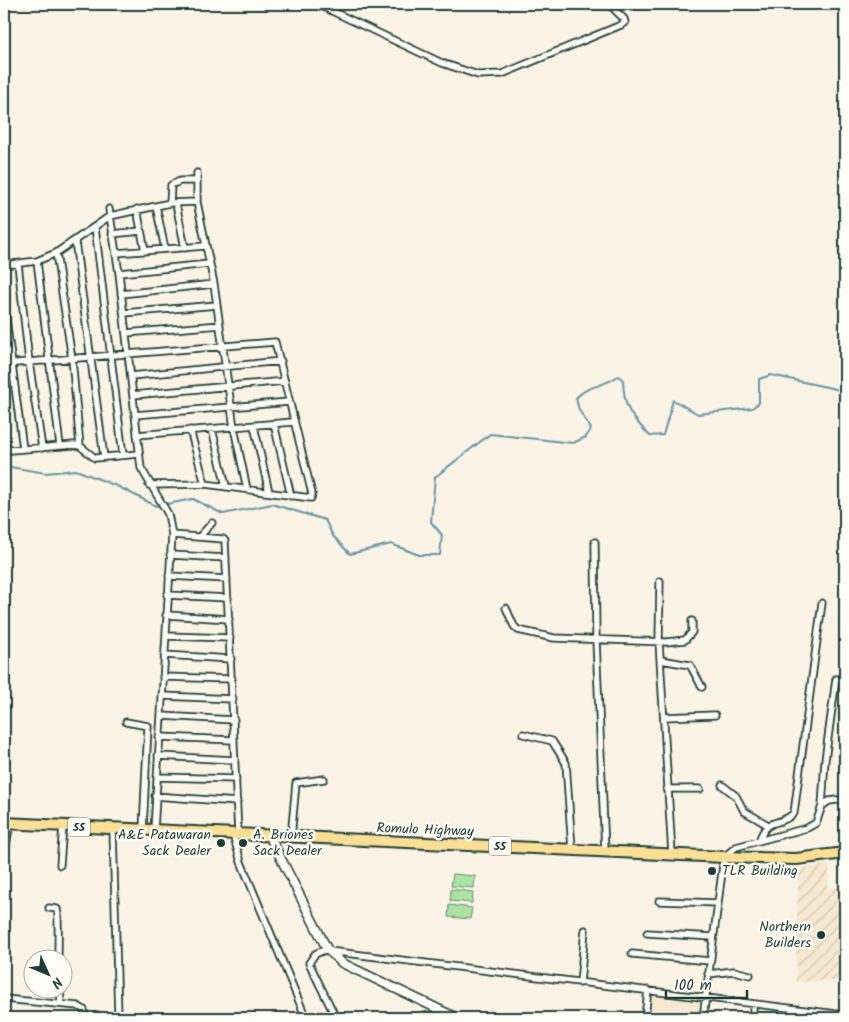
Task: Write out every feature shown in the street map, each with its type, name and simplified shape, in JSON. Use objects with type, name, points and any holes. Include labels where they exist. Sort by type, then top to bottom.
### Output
[{"type":"highway","name":"Romulo Highway","points":[[7,823],[291,838],[724,857],[796,859],[845,853]]},
{"type":"street","points":[[317,4],[442,63],[478,75],[490,75],[513,70],[564,47],[621,25],[625,22],[624,19],[609,4]]},
{"type":"street","points":[[196,173],[197,202],[214,284],[234,428],[247,489]]},
{"type":"street","points":[[185,248],[173,204],[171,185],[180,182],[197,181]]},
{"type":"street","points":[[4,265],[37,261],[56,253],[110,216],[137,209],[197,202]]},
{"type":"street","points":[[156,206],[165,249]]},
{"type":"street","points":[[109,209],[124,313],[141,468],[168,514],[172,535],[154,830]]},
{"type":"street","points":[[137,209],[145,251]]},
{"type":"street","points":[[94,227],[123,455]]},
{"type":"street","points":[[112,234],[141,231]]},
{"type":"street","points":[[75,241],[92,356],[104,457]]},
{"type":"street","points":[[116,254],[205,246]]},
{"type":"street","points":[[56,253],[72,359],[80,446]]},
{"type":"street","points":[[37,261],[60,446]]},
{"type":"street","points":[[18,264],[29,362],[42,448]]},
{"type":"street","points":[[119,273],[209,264]]},
{"type":"street","points":[[121,294],[214,284]]},
{"type":"street","points":[[4,303],[7,364],[23,449]]},
{"type":"street","points":[[124,313],[217,305]]},
{"type":"street","points":[[126,333],[220,325]]},
{"type":"street","points":[[7,364],[273,341],[277,343],[293,422],[312,494],[308,498],[205,484],[150,485]]},
{"type":"street","points":[[131,376],[280,361]]},
{"type":"street","points":[[132,395],[285,381]]},
{"type":"street","points":[[135,415],[289,402]]},
{"type":"street","points":[[137,435],[293,422]]},
{"type":"street","points":[[274,424],[291,496]]},
{"type":"street","points":[[254,426],[269,492]]},
{"type":"street","points":[[212,429],[226,486]]},
{"type":"street","points":[[190,430],[205,484]]},
{"type":"street","points":[[4,444],[11,450],[80,446],[95,458],[139,454]]},
{"type":"street","points":[[200,536],[212,523]]},
{"type":"street","points":[[172,535],[200,536],[224,540],[234,720],[237,802],[236,835],[241,862],[306,1018]]},
{"type":"street","points":[[596,542],[596,640],[605,851]]},
{"type":"street","points":[[170,556],[226,558]]},
{"type":"street","points":[[168,576],[227,579]]},
{"type":"street","points":[[660,581],[659,642],[672,854]]},
{"type":"street","points":[[168,595],[228,598]]},
{"type":"street","points":[[759,841],[763,829],[768,825],[788,818],[794,813],[822,603]]},
{"type":"street","points":[[506,608],[518,630],[554,638],[659,642],[685,640],[690,636],[692,621]]},
{"type":"street","points":[[166,615],[229,619]]},
{"type":"street","points":[[166,636],[230,638]]},
{"type":"street","points":[[164,655],[231,660]]},
{"type":"street","points":[[661,660],[690,666],[702,687]]},
{"type":"street","points":[[163,677],[232,679]]},
{"type":"street","points":[[703,1018],[704,998],[724,857],[736,847],[808,828],[816,823],[822,806],[825,760],[836,679],[845,679]]},
{"type":"street","points":[[162,696],[233,699]]},
{"type":"street","points":[[664,717],[715,715]]},
{"type":"street","points":[[161,716],[234,720]]},
{"type":"street","points":[[126,722],[148,726],[143,830]]},
{"type":"street","points":[[523,734],[552,741],[566,763],[572,849]]},
{"type":"street","points":[[159,737],[234,740]]},
{"type":"street","points":[[158,756],[235,760]]},
{"type":"street","points":[[157,777],[236,779]]},
{"type":"street","points":[[291,838],[296,784],[324,779]]},
{"type":"street","points":[[722,785],[736,796],[744,811],[768,825]]},
{"type":"street","points":[[667,789],[700,789]]},
{"type":"street","points":[[156,796],[237,802]]},
{"type":"street","points":[[822,806],[829,801],[845,799]]},
{"type":"street","points":[[4,857],[7,823]]},
{"type":"street","points":[[60,865],[63,826]]},
{"type":"street","points":[[113,829],[118,1018]]},
{"type":"street","points":[[270,837],[328,950],[342,963],[446,1016],[457,1018]]},
{"type":"street","points":[[660,901],[718,903]]},
{"type":"street","points":[[49,908],[53,908],[58,912],[56,924],[57,950]]},
{"type":"street","points":[[580,983],[584,930]]},
{"type":"street","points":[[647,932],[713,937]]},
{"type":"street","points":[[336,1018],[309,963],[315,954],[328,950],[845,1015]]},
{"type":"street","points":[[632,954],[710,962]]},
{"type":"street","points":[[708,974],[734,970],[750,975]]},
{"type":"street","points":[[646,1018],[648,990]]},
{"type":"street","points":[[4,999],[61,1003],[82,1008],[85,1012],[85,1018]]},
{"type":"street","points":[[752,1018],[753,1004]]},
{"type":"shaded area","name":"Northern Builders","points":[[830,864],[828,888],[845,888],[845,981],[796,982],[798,869]]},
{"type":"shaded area","points":[[651,996],[702,1001],[701,1018],[649,1018]]},
{"type":"green space","points":[[453,874],[475,876],[474,888],[451,886]]},
{"type":"green space","points":[[451,889],[473,892],[472,903],[450,901]]},
{"type":"green space","points":[[449,905],[472,908],[470,919],[448,917]]},
{"type":"waterway","points":[[4,466],[46,473],[76,470],[119,487],[156,506],[193,499],[223,514],[272,504],[325,520],[333,536],[350,554],[391,544],[419,555],[440,555],[442,535],[431,522],[435,477],[490,434],[573,443],[586,437],[591,429],[579,410],[576,398],[586,390],[607,383],[618,376],[623,380],[629,411],[650,436],[663,435],[673,400],[698,414],[752,408],[759,403],[759,379],[771,375],[845,391]]},
{"type":"place","name":"A&E Patawaran Sack Dealer","points":[[221,843]]},
{"type":"place","name":"A. Briones Sack Dealer","points":[[243,843]]},
{"type":"place","name":"TLR Building","points":[[712,871]]},
{"type":"place","name":"Northern Builders","points":[[821,935]]}]
